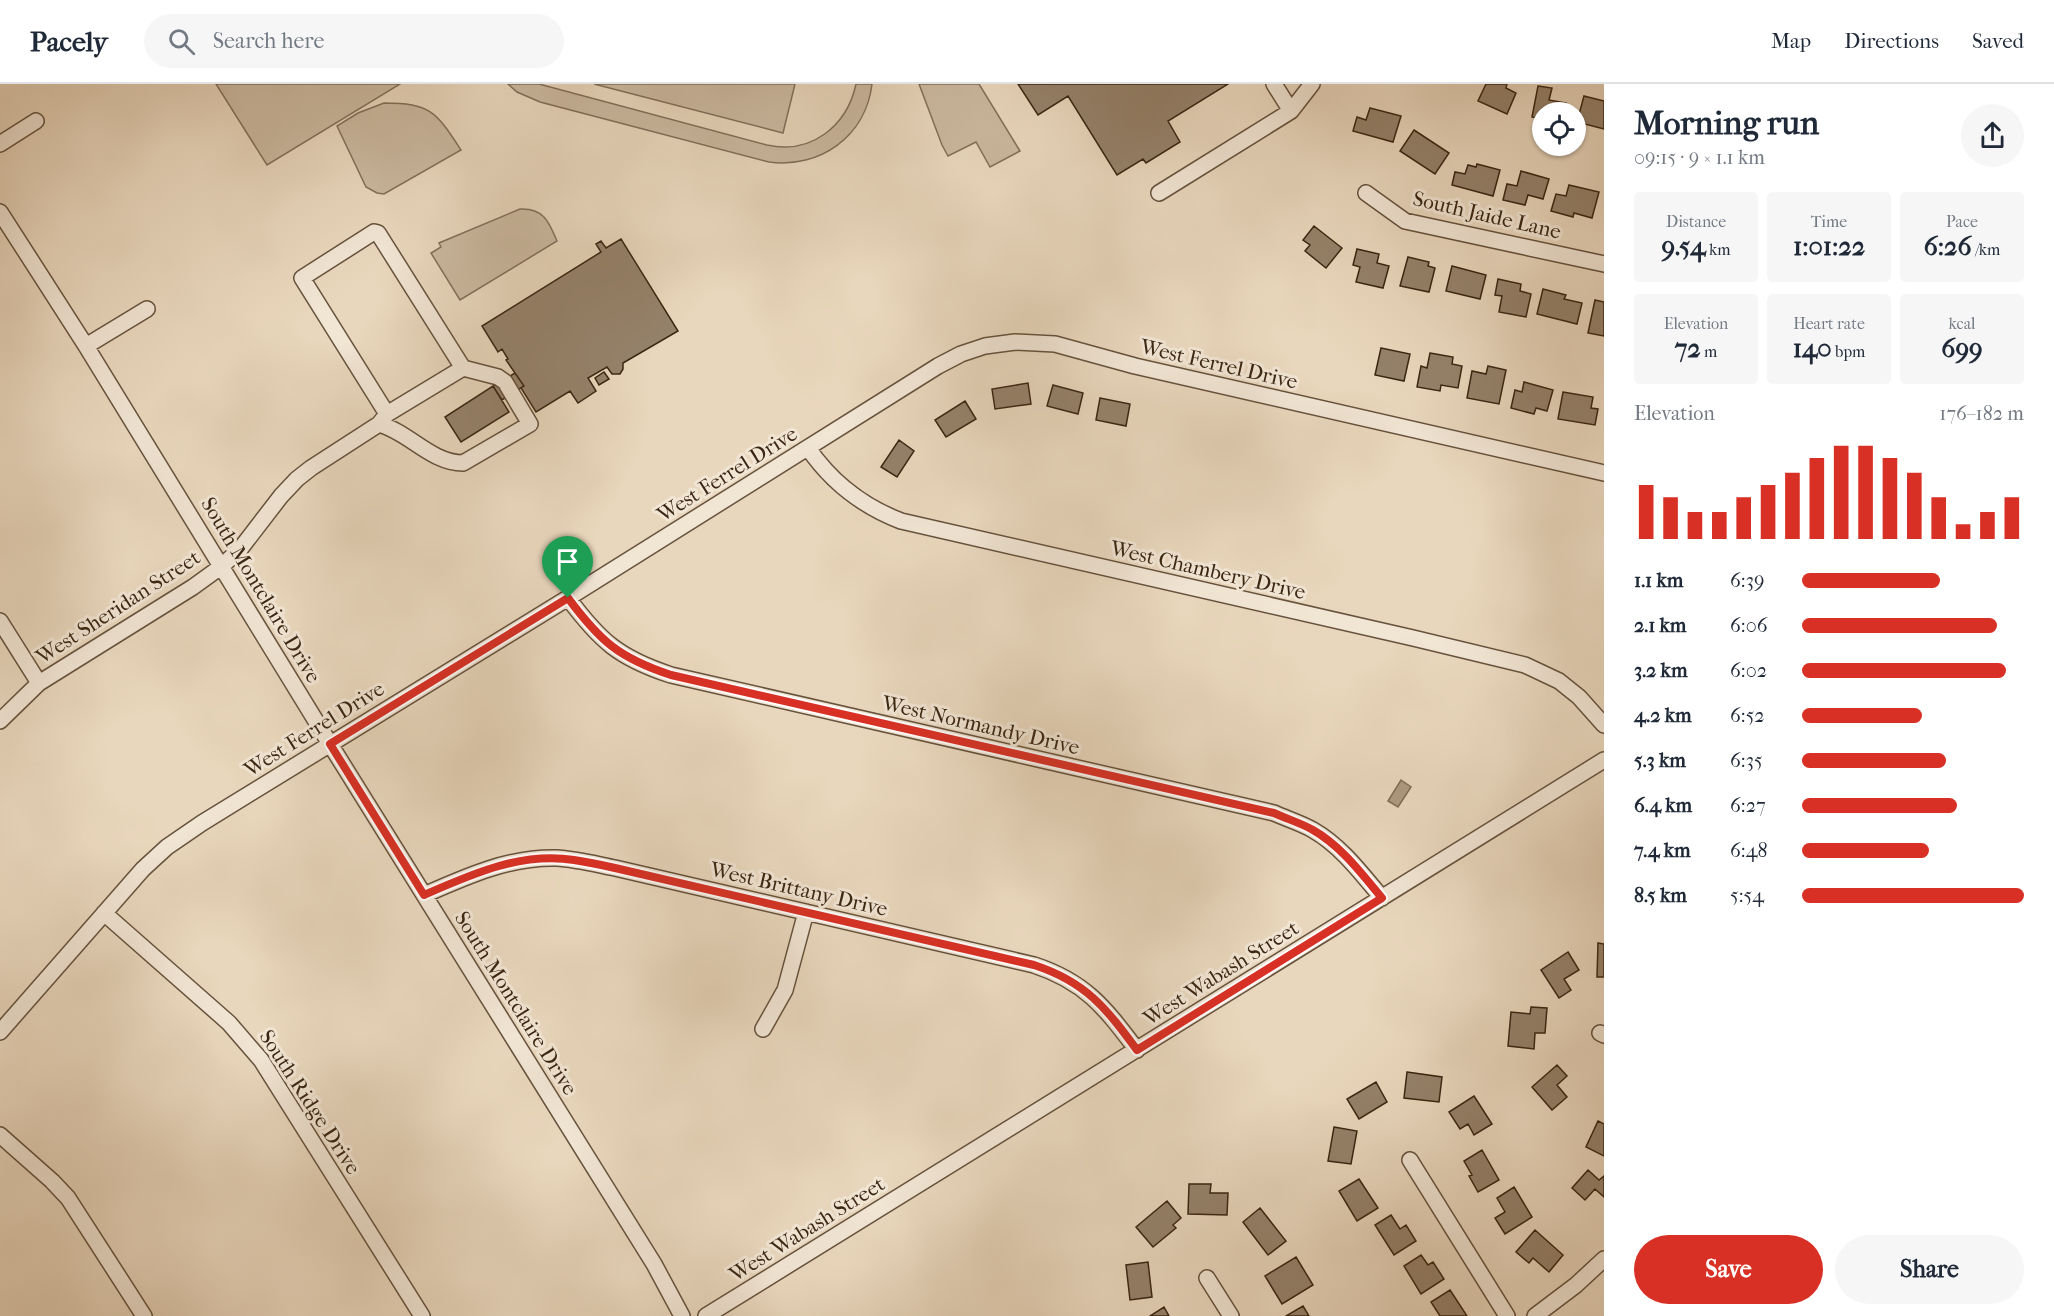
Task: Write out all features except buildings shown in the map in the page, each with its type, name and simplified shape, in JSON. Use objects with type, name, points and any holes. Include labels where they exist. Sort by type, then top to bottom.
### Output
[{"type":"street","points":[[1274,84],[1291,111]]},
{"type":"street","points":[[1159,193],[1291,111],[1312,84]]},
{"type":"street","points":[[0,144],[36,121]]},
{"type":"street","name":"South Jaide Lane","points":[[1366,193],[1405,221],[1604,264]]},
{"type":"street","name":"South Montclaire Drive","points":[[0,212],[86,346],[330,744],[648,1254],[682,1316]]},
{"type":"street","points":[[374,232],[378,233],[463,368],[498,377],[505,382],[530,424],[463,463],[451,463],[414,444],[383,419],[302,278],[374,232]]},
{"type":"street","points":[[86,346],[147,309]]},
{"type":"street","name":"West Ferrel Drive","points":[[0,1032],[143,869],[167,847],[960,354],[985,346],[1029,341],[1055,344],[1147,369],[1604,473]]},
{"type":"street","name":"West Sheridan Street","points":[[0,721],[39,683],[193,587],[222,566],[241,548],[297,478],[310,468],[463,368]]},
{"type":"street","name":"West Chambery Drive","points":[[808,448],[829,476],[841,487],[873,509],[901,521],[1517,663],[1559,681],[1579,697],[1604,725]]},
{"type":"street","name":"West Normandy Drive","points":[[568,598],[605,642],[638,663],[671,675],[1274,813],[1311,829],[1325,838],[1347,856],[1382,898]]},
{"type":"street","points":[[0,621],[39,683]]},
{"type":"street","name":"West Wabash Street","points":[[706,1316],[1604,760]]},
{"type":"street","name":"West Brittany Drive","points":[[424,895],[465,877],[523,860],[558,858],[615,868],[1052,971],[1073,982],[1106,1008],[1137,1050]]},
{"type":"street","points":[[763,1029],[786,990],[806,912]]},
{"type":"street","name":"South Ridge Drive","points":[[104,913],[229,1023],[261,1059],[422,1316]]},
{"type":"street","points":[[0,1135],[68,1198],[144,1316]]},
{"type":"street","points":[[1410,1160],[1507,1316]]},
{"type":"street","points":[[1535,1316],[1576,1285],[1604,1259]]},
{"type":"street","points":[[1208,1278],[1231,1316]]},
{"type":"shaded area","points":[[216,84],[400,84],[267,165]]},
{"type":"shaded area","points":[[508,84],[539,84],[767,145],[783,147],[798,146],[825,134],[844,113],[856,84],[872,84],[868,103],[861,119],[850,133],[837,145],[822,154],[788,163],[769,162],[540,102],[517,92]]},
{"type":"shaded area","points":[[594,84],[795,84],[783,133]]},
{"type":"shaded area","points":[[919,84],[979,84],[1020,151],[990,167],[976,142],[948,156]]},
{"type":"shaded area","points":[[384,103],[412,105],[431,112],[461,150],[384,194],[366,187],[337,126],[358,113]]},
{"type":"shaded area","points":[[520,209],[535,211],[545,217],[557,241],[460,300],[431,253],[441,247],[439,243]]},
{"type":"shaded area","points":[[1401,780],[1411,787],[1398,807],[1388,801]]},
{"type":"route","points":[[568,598],[587,623],[617,651],[631,660],[671,675],[1274,813],[1311,829],[1325,838],[1347,856],[1382,898],[1137,1050],[1106,1008],[1073,982],[1052,971],[615,868],[558,858],[523,860],[465,877],[424,895],[330,744],[568,598]]}]
